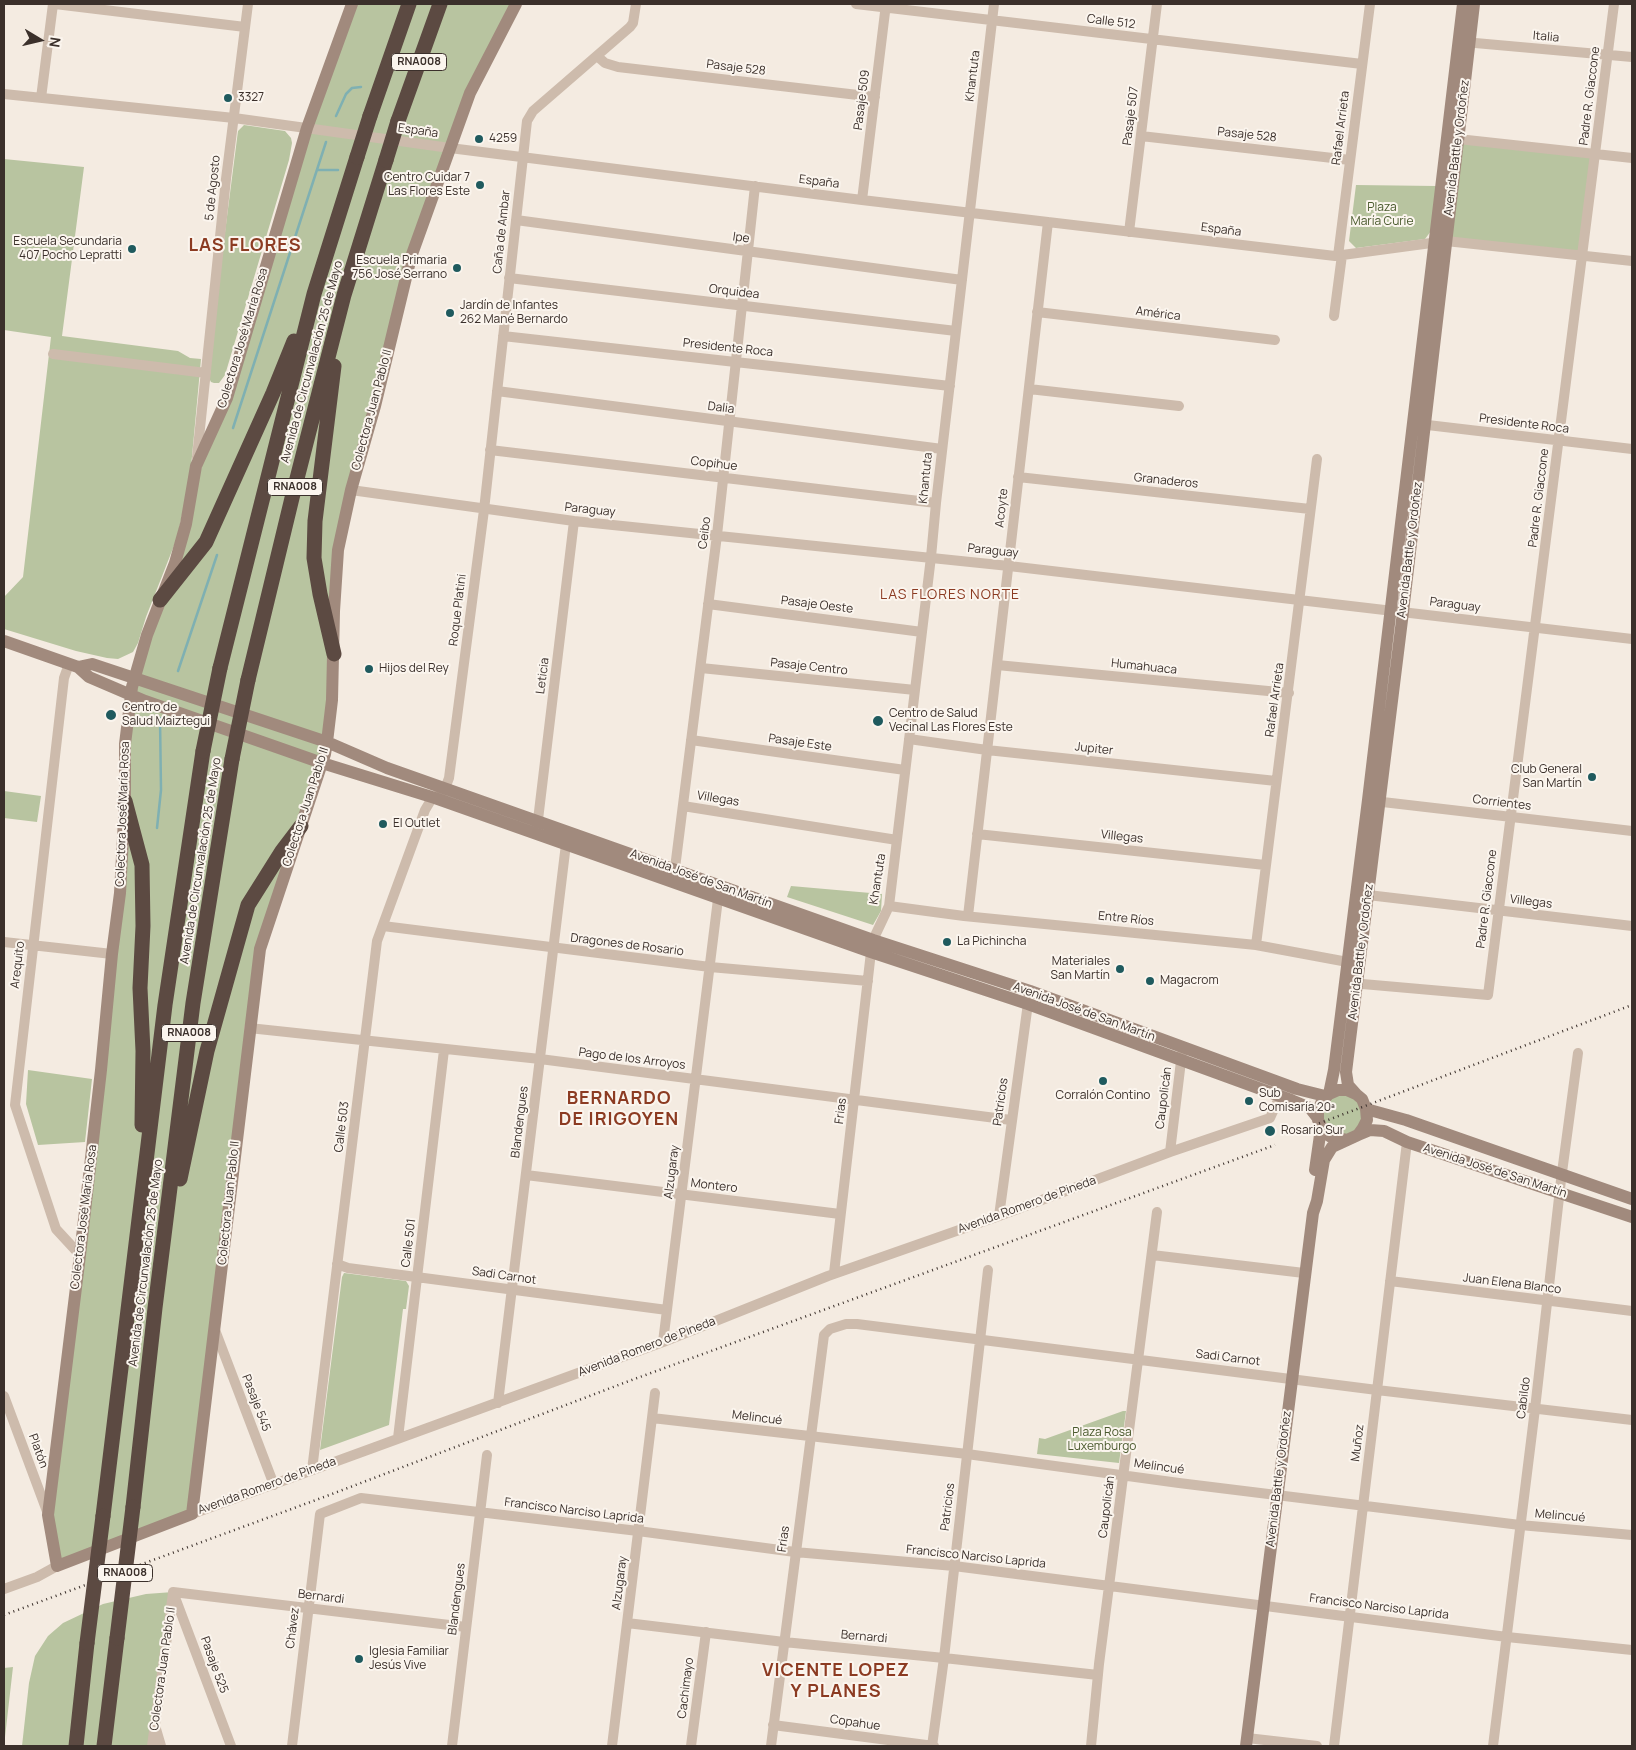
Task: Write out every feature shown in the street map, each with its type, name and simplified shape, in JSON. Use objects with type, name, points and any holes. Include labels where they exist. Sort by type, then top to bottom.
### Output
[{"type":"highway","name":"Avenida de Circunvalación 25 de Mayo","points":[[76,1746],[165,1005],[203,751],[220,668],[314,294],[370,116],[409,4]]},
{"type":"highway","name":"Avenida de Circunvalación 25 de Mayo","points":[[104,1746],[193,1003],[232,759],[248,680],[344,295],[398,121],[440,4]]},
{"type":"highway","points":[[160,600],[206,542],[273,393],[314,294]]},
{"type":"highway","points":[[334,654],[314,558],[315,521],[344,295]]},
{"type":"highway","points":[[125,801],[142,864],[143,926],[140,988],[143,1051],[141,1202]]},
{"type":"highway","name":"RNA008","points":[[155,1308],[205,1060],[236,940],[248,905],[282,851],[301,826]]},
{"type":"main road","name":"Colectora José María Rosa","points":[[57,1566],[48,1515],[80,1255],[120,893],[125,801],[125,744],[131,695],[147,635],[174,563],[186,524],[196,466],[227,398],[307,128],[352,4]]},
{"type":"main road","name":"Colectora Juan Pablo II","points":[[192,1514],[260,949],[322,763],[327,742],[332,700],[334,610],[338,550],[351,490],[375,406],[411,257],[470,93],[516,4]]},
{"type":"main road","name":"Avenida Battle y Ordoñez","points":[[1441,241],[1458,139],[1464,42],[1463,4]]},
{"type":"main road","name":"Avenida Battle y Ordoñez","points":[[1327,1095],[1334,1070],[1354,963],[1464,42],[1474,4]]},
{"type":"main road","name":"Avenida José de San Martín","points":[[4,641],[73,665],[89,677],[131,695],[322,763],[537,827],[566,844],[674,876]]},
{"type":"main road","name":"Avenida José de San Martín","points":[[73,665],[92,664],[327,742],[388,768],[445,788],[537,827],[872,946],[1029,998],[1182,1054],[1310,1108],[1319,1122]]},
{"type":"main road","name":"Avenida Battle y Ordoñez","points":[[1354,963],[1368,895],[1374,801]]},
{"type":"main road","name":"Avenida Battle y Ordoñez","points":[[1351,983],[1346,1072],[1348,1085],[1356,1094]]},
{"type":"main road","name":"Avenida José de San Martín","points":[[1182,1054],[1297,1089],[1327,1095]]},
{"type":"main road","points":[[1338,1090],[1347,1090],[1356,1094],[1362,1099],[1366,1109],[1366,1120],[1363,1128],[1352,1137],[1331,1137],[1319,1122],[1319,1106],[1327,1095],[1338,1090]]},
{"type":"main road","name":"Avenida José de San Martín","points":[[1366,1109],[1406,1120],[1632,1198]]},
{"type":"main road","name":"Avenida Battle y Ordoñez","points":[[1247,1742],[1304,1273],[1313,1213],[1319,1122]]},
{"type":"main road","name":"Avenida José de San Martín","points":[[1352,1137],[1370,1130],[1384,1131],[1407,1142],[1632,1217]]},
{"type":"main road","name":"Avenida Battle y Ordoñez","points":[[1313,1213],[1324,1160],[1332,1147],[1352,1137]]},
{"type":"main road","name":"Avenida Romero de Pineda","points":[[57,1566],[192,1514]]},
{"type":"street","points":[[41,98],[54,4],[105,7],[245,27]]},
{"type":"street","name":"5 de Agosto","points":[[196,466],[248,4]]},
{"type":"street","name":"Caña de Ambar","points":[[484,510],[529,116],[633,23],[636,4]]},
{"type":"street","name":"Calle 512","points":[[856,4],[886,6],[992,21],[1362,64]]},
{"type":"street","name":"Khantuta","points":[[872,946],[889,906],[994,4]]},
{"type":"street","name":"Pasaje 507","points":[[1130,232],[1157,4]]},
{"type":"street","name":"Rafael Arrieta","points":[[1334,316],[1350,160],[1370,4]]},
{"type":"street","name":"Padre R. Giaccone","points":[[1351,983],[1488,994],[1614,4]]},
{"type":"street","name":"Pasaje 509","points":[[862,200],[886,6]]},
{"type":"street","name":"Italia","points":[[1464,42],[1632,57]]},
{"type":"street","name":"Pasaje 528","points":[[597,56],[605,63],[618,67],[875,97]]},
{"type":"street","name":"España","points":[[4,94],[234,118],[450,148],[862,200],[1340,255],[1441,241],[1632,261]]},
{"type":"street","name":"Pasaje 528","points":[[1141,136],[1350,160]]},
{"type":"street","points":[[1458,139],[1632,158]]},
{"type":"street","name":"Ceibo","points":[[674,876],[717,535],[755,186]]},
{"type":"street","name":"Ipe","points":[[516,220],[962,280]]},
{"type":"street","name":"Acoyte","points":[[968,916],[1048,222]]},
{"type":"street","name":"Orquidea","points":[[509,278],[956,331]]},
{"type":"street","name":"América","points":[[1037,312],[1275,340]]},
{"type":"street","name":"Presidente Roca","points":[[503,336],[950,386]]},
{"type":"street","points":[[53,354],[206,373]]},
{"type":"street","points":[[1029,389],[1179,406]]},
{"type":"street","name":"Dalia","points":[[497,391],[942,449]]},
{"type":"street","name":"Presidente Roca","points":[[1419,424],[1632,449]]},
{"type":"street","name":"Copihue","points":[[490,450],[936,503]]},
{"type":"street","name":"Rafael Arrieta","points":[[1256,945],[1317,459]]},
{"type":"street","name":"Granaderos","points":[[1018,477],[1310,509]]},
{"type":"street","name":"Paraguay","points":[[351,490],[574,521],[931,557],[1632,639]]},
{"type":"street","name":"Roque Platini","points":[[445,788],[449,778],[484,510]]},
{"type":"street","name":"Leticia","points":[[537,827],[574,521]]},
{"type":"street","name":"Pasaje Oeste","points":[[708,604],[922,632]]},
{"type":"street","name":"Arequito","points":[[73,665],[64,678],[15,1105],[56,1229],[80,1255]]},
{"type":"street","name":"Humahuaca","points":[[997,665],[1288,694]]},
{"type":"street","name":"Pasaje Centro","points":[[701,668],[915,690]]},
{"type":"street","name":"Jupiter","points":[[909,739],[987,750],[1276,781]]},
{"type":"street","name":"Pasaje Este","points":[[691,740],[905,770]]},
{"type":"street","points":[[435,798],[445,788]]},
{"type":"street","name":"Calle 503","points":[[312,1470],[377,941],[425,810],[428,803],[435,798]]},
{"type":"street","name":"Corrientes","points":[[1374,801],[1632,831]]},
{"type":"street","name":"Villegas","points":[[683,806],[897,840]]},
{"type":"street","name":"Villegas","points":[[977,834],[1265,865]]},
{"type":"street","name":"Blandengues","points":[[498,1403],[566,844]]},
{"type":"street","name":"Alzugaray","points":[[663,1342],[719,892]]},
{"type":"street","name":"Villegas","points":[[1368,895],[1632,926]]},
{"type":"street","name":"Entre Ríos","points":[[889,906],[968,916],[1256,945],[1354,963]]},
{"type":"street","name":"Dragones de Rosario","points":[[383,926],[710,967],[868,981]]},
{"type":"street","points":[[4,942],[112,954]]},
{"type":"street","name":"Frias","points":[[834,1273],[872,946]]},
{"type":"street","name":"Patricios","points":[[999,1216],[1029,998]]},
{"type":"street","name":"Pago de los Arroyos","points":[[249,1028],[540,1059],[1011,1120]]},
{"type":"street","name":"Calle 501","points":[[398,1438],[444,1050]]},
{"type":"street","name":"Cabildo","points":[[1494,1746],[1578,1053]]},
{"type":"street","name":"Caupolicán","points":[[1170,1152],[1182,1054]]},
{"type":"street","name":"Avenida Romero de Pineda","points":[[192,1514],[663,1342],[834,1273],[999,1216],[1170,1152],[1270,1118],[1280,1096]]},
{"type":"street","name":"Muñoz","points":[[1334,1746],[1407,1142]]},
{"type":"street","name":"Montero","points":[[526,1176],[840,1214]]},
{"type":"street","name":"Caupolicán","points":[[1091,1746],[1098,1675],[1157,1212]]},
{"type":"street","points":[[1152,1255],[1304,1273]]},
{"type":"street","name":"Sadi Carnot","points":[[337,1264],[348,1268],[667,1310]]},
{"type":"street","name":"Patricios","points":[[933,1746],[988,1270]]},
{"type":"street","name":"Juan Elena Blanco","points":[[1390,1281],[1632,1311]]},
{"type":"street","name":"Sadi Carnot","points":[[824,1335],[830,1329],[846,1324],[857,1324],[1377,1390],[1632,1420]]},
{"type":"street","name":"Pasaje 545","points":[[215,1330],[274,1485]]},
{"type":"street","name":"Frias","points":[[771,1746],[824,1335]]},
{"type":"street","name":"Alzugaray","points":[[612,1746],[655,1393]]},
{"type":"street","name":"Platón","points":[[4,1396],[48,1515]]},
{"type":"street","name":"Melincué","points":[[652,1418],[811,1438],[966,1454],[1520,1525],[1632,1535]]},
{"type":"street","name":"Blandengues","points":[[452,1746],[487,1455]]},
{"type":"street","name":"Francisco Narciso Laprida","points":[[320,1514],[361,1498],[795,1552],[954,1566],[1507,1637],[1632,1650]]},
{"type":"street","name":"Chávez","points":[[292,1746],[320,1514]]},
{"type":"street","name":"Avenida Romero de Pineda","points":[[4,1589],[37,1577],[57,1566]]},
{"type":"street","name":"Bernardi","points":[[174,1592],[466,1627]]},
{"type":"street","name":"Colectora Juan Pablo II","points":[[152,1746],[174,1592]]},
{"type":"street","name":"Pasaje 525","points":[[174,1592],[231,1746]]},
{"type":"street","name":"Bernardi","points":[[627,1622],[784,1642],[1098,1675]]},
{"type":"street","name":"Cachimayo","points":[[691,1746],[706,1632]]},
{"type":"street","name":"Copahue","points":[[773,1725],[933,1746]]},
{"type":"street","points":[[155,1726],[161,1746]]},
{"type":"street","points":[[1247,1742],[1316,1746]]},
{"type":"green space","points":[[352,4],[516,4],[470,93],[411,257],[338,550],[327,742],[260,949],[192,1514],[57,1566],[48,1515],[101,1070],[131,695],[192,493],[227,398]]},
{"type":"green space","points":[[244,125],[285,131],[291,138],[292,143],[289,160],[225,375],[219,383],[214,383],[209,378],[211,341],[238,131]]},
{"type":"green space","points":[[1458,139],[1595,154],[1582,255],[1446,241]]},
{"type":"green space","points":[[4,159],[84,167],[62,336],[178,351],[190,358],[201,359],[190,478],[177,538],[146,617],[138,643],[133,652],[118,659],[76,651],[4,629],[4,597],[23,577],[51,337],[4,330]]},
{"type":"green space","name":"Plaza María Curie","points":[[1356,185],[1436,186],[1431,231],[1425,239],[1356,248],[1349,241]]},
{"type":"green space","points":[[4,791],[41,796],[37,822],[4,818]]},
{"type":"green space","points":[[791,886],[882,894],[881,911],[873,925],[787,897]]},
{"type":"green space","points":[[28,1070],[92,1079],[85,1142],[38,1145],[26,1104]]},
{"type":"green space","points":[[1356,1094],[1367,1120],[1347,1140],[1319,1125],[1325,1096]]},
{"type":"green space","points":[[344,1273],[406,1281],[409,1286],[406,1309],[403,1309],[389,1425],[320,1450],[342,1277]]},
{"type":"green space","name":"Plaza Rosa Luxemburgo","points":[[1126,1411],[1119,1463],[1037,1454],[1039,1438],[1045,1439]]},
{"type":"green space","points":[[173,1592],[152,1746],[22,1746],[29,1683],[35,1656],[48,1636],[63,1623],[103,1604],[146,1594]]},
{"type":"green space","points":[[13,1667],[4,1746],[4,1668]]},
{"type":"waterway","points":[[336,116],[346,94],[352,88],[361,87]]},
{"type":"waterway","points":[[233,428],[326,142]]},
{"type":"waterway","points":[[318,170],[338,170]]},
{"type":"waterway","points":[[178,671],[217,555]]},
{"type":"waterway","points":[[157,828],[161,790],[160,718]]},
{"type":"railway","points":[[1291,1134],[1632,1005]]},
{"type":"railway","points":[[4,1615],[324,1497],[629,1381],[1275,1145]]},
{"type":"place","name":"3327","points":[[228,98]]},
{"type":"place","name":"4259","points":[[479,139]]},
{"type":"place","name":"Centro Cuidar 7 Las Flores Este","points":[[480,185]]},
{"type":"place","name":"Escuela Secundaria 407 Pocho Lepratti","points":[[132,249]]},
{"type":"place","name":"Escuela Primaria 756 José Serrano","points":[[457,268]]},
{"type":"place","name":"Jardín de Infantes 262 Mané Bernardo","points":[[450,313]]},
{"type":"place","name":"Hijos del Rey","points":[[369,669]]},
{"type":"place","name":"Centro de Salud Maiztegui","points":[[111,715]]},
{"type":"place","name":"Centro de Salud Vecinal Las Flores Este","points":[[878,721]]},
{"type":"place","name":"Club General San Martín","points":[[1592,777]]},
{"type":"place","name":"El Outlet","points":[[383,824]]},
{"type":"place","name":"La Pichincha","points":[[947,942]]},
{"type":"place","name":"Materiales San Martín","points":[[1120,969]]},
{"type":"place","name":"Magacrom","points":[[1150,981]]},
{"type":"place","name":"Corralón Contino","points":[[1103,1081]]},
{"type":"place","name":"Sub Comisaría 20ª","points":[[1249,1101]]},
{"type":"place","name":"Rosario Sur","points":[[1270,1131]]},
{"type":"place","name":"Iglesia Familiar Jesús Vive","points":[[359,1659]]},
{"type":"district","name":"LAS FLORES","points":[[245,246]]},
{"type":"district","name":"LAS FLORES NORTE","points":[[950,595]]},
{"type":"district","name":"BERNARDO DE IRIGOYEN","points":[[619,1109]]},
{"type":"district","name":"VICENTE LOPEZ Y PLANES","points":[[836,1681]]}]
